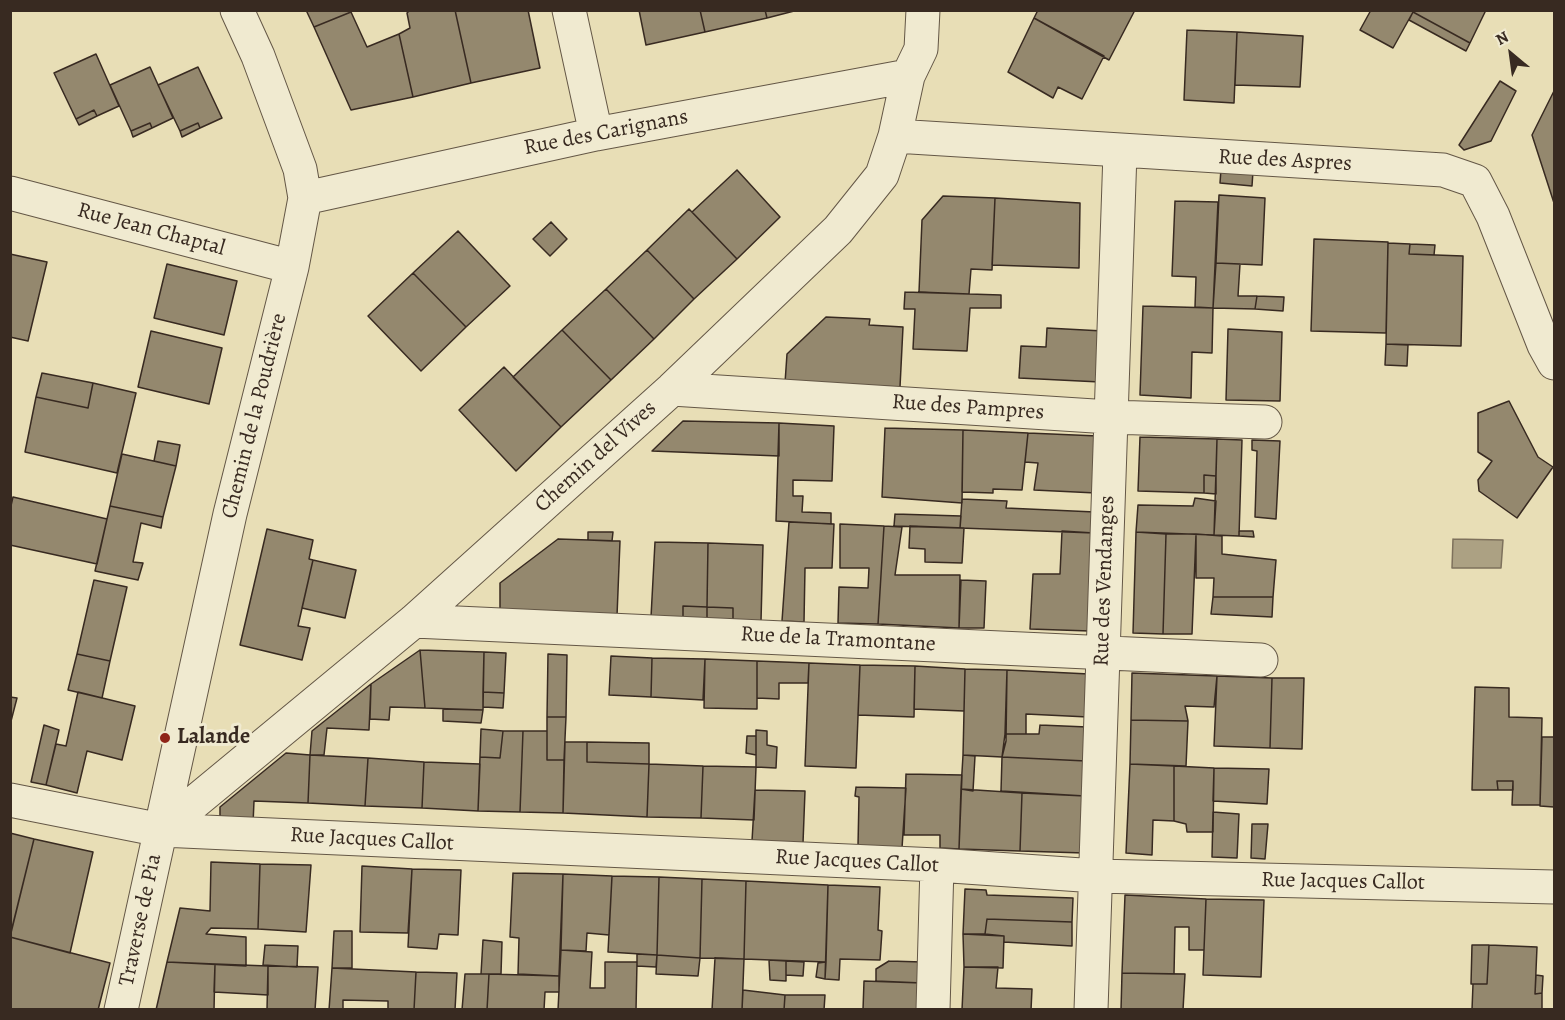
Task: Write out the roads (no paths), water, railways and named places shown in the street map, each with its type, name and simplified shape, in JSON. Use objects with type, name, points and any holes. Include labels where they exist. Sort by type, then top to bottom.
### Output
[{"type":"street","name":"Chemin de la Poudrière","points":[[160,830],[230,514],[292,267],[306,198],[294,151],[237,10]]},
{"type":"street","points":[[569,10],[596,134]]},
{"type":"street","name":"Chemin del Vives","points":[[160,830],[414,621],[672,389],[838,230],[882,175],[915,62],[923,10]]},
{"type":"street","points":[[915,62],[943,10]]},
{"type":"street","name":"Rue des Carignans","points":[[306,198],[915,62]]},
{"type":"street","name":"Rue des Aspres","points":[[895,136],[1120,152],[1443,170],[1475,181],[1493,216],[1544,345],[1554,363]]},
{"type":"street","name":"Rue des Vendanges","points":[[1091,1010],[1120,152]]},
{"type":"street","name":"Rue Jean Chaptal","points":[[10,193],[292,267]]},
{"type":"street","name":"Rue des Pampres","points":[[672,389],[1110,417],[1264,422]]},
{"type":"street","name":"Rue de la Tramontane","points":[[414,621],[1261,660]]},
{"type":"street","name":"Rue Jacques Callot","points":[[10,800],[160,830],[937,865],[1096,876],[1554,887]]},
{"type":"street","name":"Traverse de Pia","points":[[121,1010],[160,830]]},
{"type":"street","points":[[933,1010],[937,865]]},
{"type":"place","name":"Lalande","points":[[165,738]]}]
